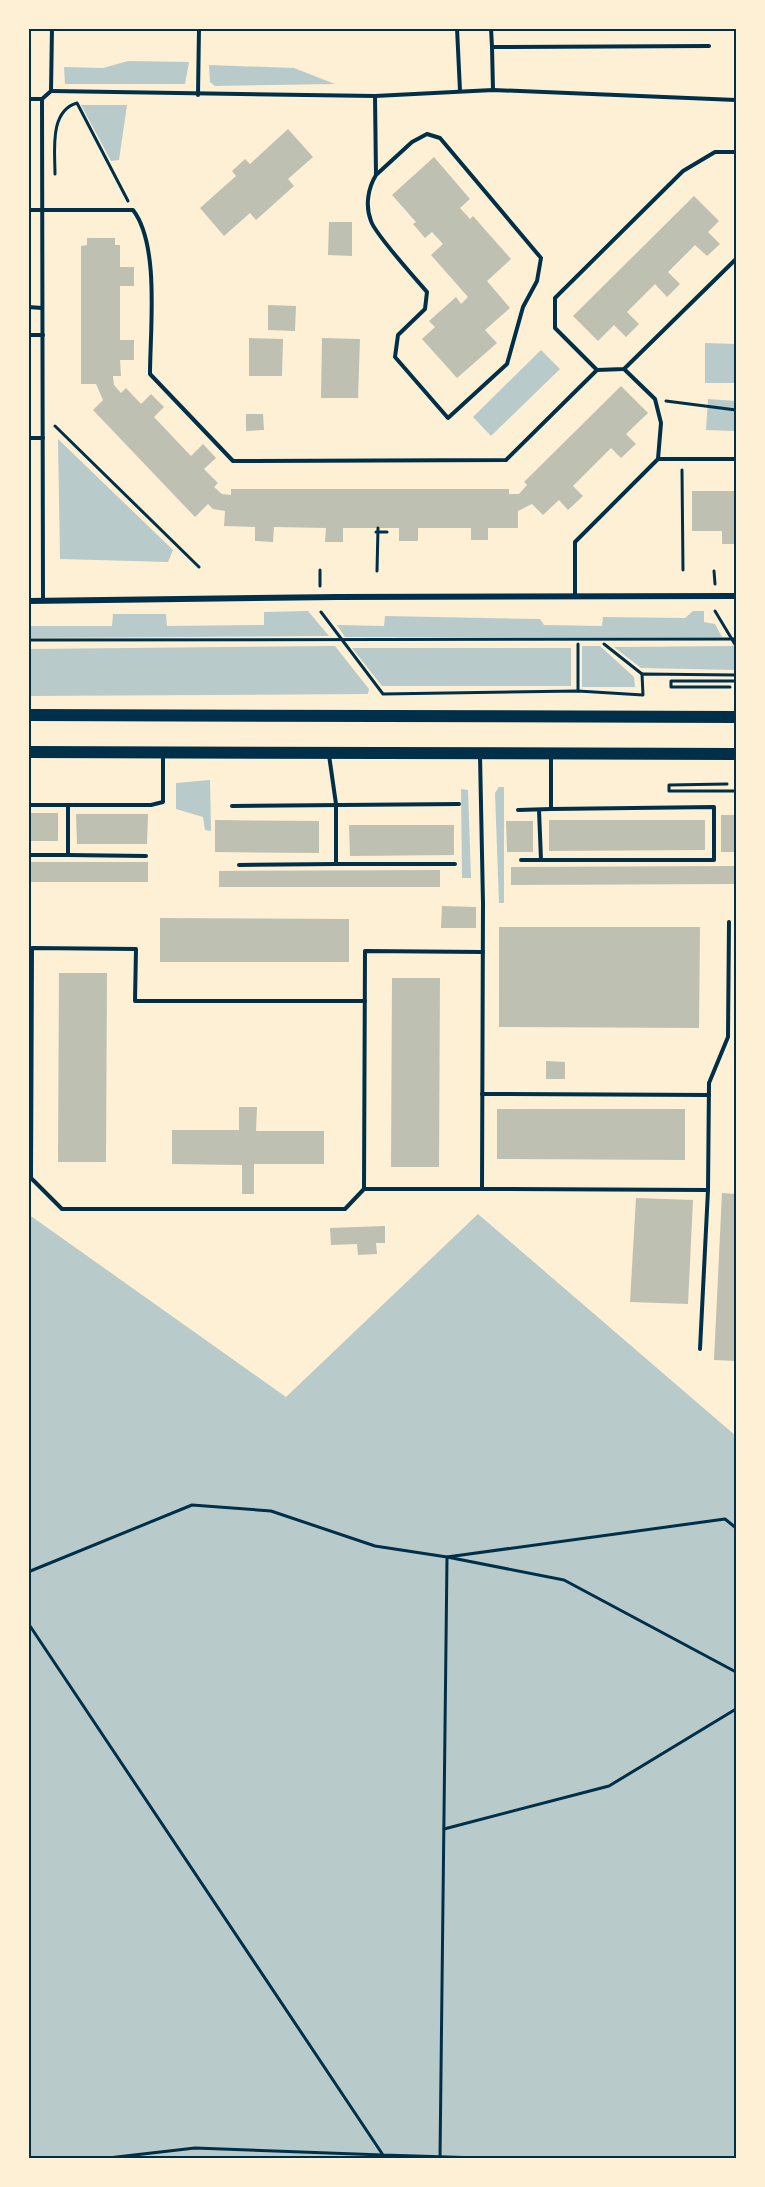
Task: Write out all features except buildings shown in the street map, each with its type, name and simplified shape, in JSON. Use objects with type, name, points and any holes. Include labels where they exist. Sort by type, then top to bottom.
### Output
[{"type":"main road","points":[[28,715],[736,717]]},
{"type":"main road","points":[[28,752],[736,754]]},
{"type":"street","points":[[28,602],[736,596]]},
{"type":"lane","points":[[51,91],[52,28]]},
{"type":"lane","points":[[198,94],[199,28]]},
{"type":"lane","points":[[457,28],[460,91]]},
{"type":"lane","points":[[491,28],[493,90]]},
{"type":"lane","points":[[492,47],[709,46]]},
{"type":"lane","points":[[28,99],[42,99],[51,91],[375,96],[493,90],[736,100]]},
{"type":"lane","points":[[375,96],[376,175],[370,184],[368,203],[371,222],[427,292],[425,309],[398,335],[395,357],[448,418],[507,364],[523,307],[537,281],[540,258],[440,138],[427,134],[412,142],[376,175]]},
{"type":"lane","points":[[42,99],[43,601]]},
{"type":"lane","points":[[597,370],[555,328],[555,298],[682,171],[715,153],[736,152]]},
{"type":"lane","points":[[28,210],[133,210],[143,223],[150,258],[150,374],[232,461],[506,460],[597,370],[624,369],[736,259]]},
{"type":"lane","points":[[28,307],[42,308]]},
{"type":"lane","points":[[28,335],[43,335]]},
{"type":"lane","points":[[575,596],[575,542],[658,459],[661,423],[656,399],[624,369]]},
{"type":"lane","points":[[28,438],[43,438]]},
{"type":"lane","points":[[658,459],[736,459]]},
{"type":"lane","points":[[28,805],[151,805],[163,802],[163,753]]},
{"type":"lane","points":[[328,754],[336,804],[336,864]]},
{"type":"lane","points":[[480,754],[483,952],[482,1189]]},
{"type":"lane","points":[[551,755],[551,809]]},
{"type":"lane","points":[[232,806],[459,804]]},
{"type":"lane","points":[[68,805],[68,855]]},
{"type":"lane","points":[[518,810],[714,807],[714,860],[521,860]]},
{"type":"lane","points":[[539,810],[541,860]]},
{"type":"lane","points":[[28,855],[146,856]]},
{"type":"lane","points":[[239,866],[455,864]]},
{"type":"lane","points":[[700,1349],[708,1190],[709,1083],[728,1038],[729,922]]},
{"type":"lane","points":[[365,1001],[135,1001],[136,948],[32,948],[31,1178],[62,1209],[345,1209],[364,1189],[365,1001],[365,951],[483,952]]},
{"type":"lane","points":[[482,1094],[709,1095]]},
{"type":"lane","points":[[364,1189],[708,1190]]},
{"type":"path","points":[[55,176],[56,131],[59,117],[65,108],[77,103],[133,210]]},
{"type":"path","points":[[656,399],[736,410]]},
{"type":"path","points":[[54,437],[53,425],[199,567]]},
{"type":"path","points":[[682,459],[683,570]]},
{"type":"path","points":[[377,571],[377,531],[387,532]]},
{"type":"path","points":[[320,570],[320,588]]},
{"type":"path","points":[[714,571],[715,589]]},
{"type":"path","points":[[716,611],[736,646]]},
{"type":"path","points":[[321,612],[383,694],[578,691],[643,695],[642,674]]},
{"type":"path","points":[[28,640],[734,639]]},
{"type":"path","points":[[578,644],[578,691]]},
{"type":"path","points":[[604,644],[642,674],[736,675]]},
{"type":"path","points":[[730,687],[671,687],[671,681],[736,681]]},
{"type":"path","points":[[727,784],[669,785],[669,791],[736,790]]},
{"type":"path","points":[[28,1572],[192,1505],[271,1511],[375,1546],[447,1557],[564,1580],[687,1648],[736,1672]]},
{"type":"path","points":[[447,1557],[725,1519],[736,1528]]},
{"type":"path","points":[[440,2157],[447,1557]]},
{"type":"path","points":[[28,1623],[384,2157]]},
{"type":"path","points":[[444,1829],[609,1786],[736,1709]]},
{"type":"path","points":[[108,2158],[195,2148],[384,2157],[480,2158]]},
{"type":"shaded area","points":[[128,61],[189,62],[185,84],[65,84],[64,67],[103,68]]},
{"type":"shaded area","points":[[209,65],[294,68],[335,84],[215,86],[210,82]]},
{"type":"shaded area","points":[[81,105],[127,105],[119,160],[111,161]]},
{"type":"shaded area","points":[[705,343],[736,344],[736,383],[705,383]]},
{"type":"shaded area","points":[[541,350],[560,369],[491,436],[473,417]]},
{"type":"shaded area","points":[[708,399],[736,401],[734,431],[706,430]]},
{"type":"shaded area","points":[[58,439],[173,550],[168,562],[60,559]]},
{"type":"shaded area","points":[[308,611],[329,636],[29,638],[29,626],[112,626],[113,614],[166,614],[167,626],[264,625],[264,612]]},
{"type":"shaded area","points":[[693,611],[704,611],[704,622],[715,624],[722,637],[345,637],[337,625],[384,626],[385,616],[540,619],[544,625],[602,626],[603,617],[685,618]]},
{"type":"shaded area","points":[[335,646],[369,689],[368,694],[29,696],[29,649]]},
{"type":"shaded area","points":[[582,646],[600,646],[634,677],[635,687],[582,687]]},
{"type":"shaded area","points":[[736,646],[736,670],[641,668],[614,647]]},
{"type":"shaded area","points":[[352,648],[571,648],[571,686],[382,686]]},
{"type":"shaded area","points":[[210,780],[211,831],[205,830],[203,817],[176,809],[176,783]]},
{"type":"shaded area","points":[[499,787],[504,787],[504,903],[499,903],[495,793]]},
{"type":"shaded area","points":[[461,789],[468,790],[471,878],[462,878]]},
{"type":"shaded area","points":[[28,1214],[286,1397],[478,1214],[736,1436],[736,2158],[29,2158]]}]
